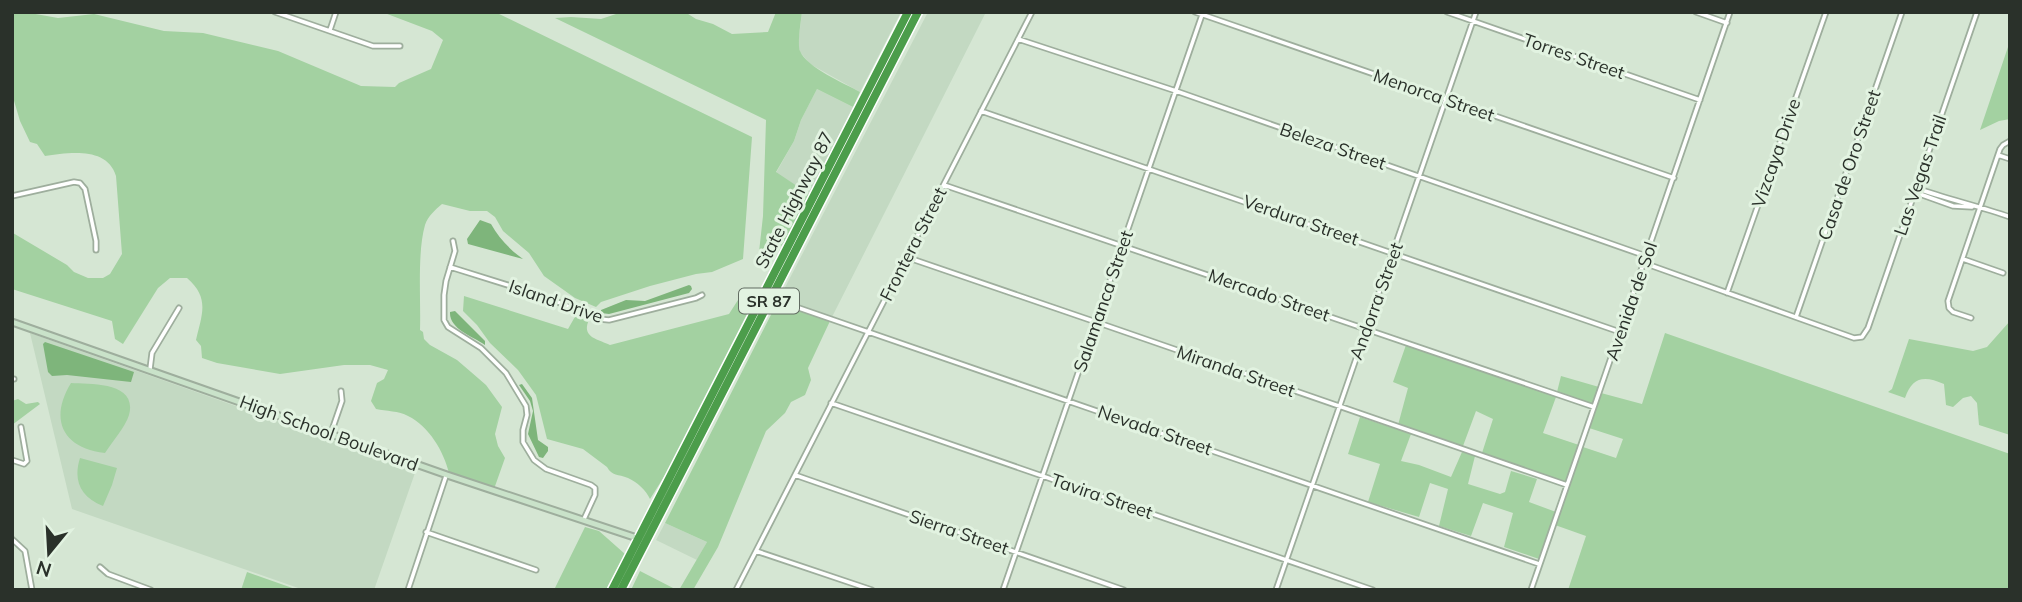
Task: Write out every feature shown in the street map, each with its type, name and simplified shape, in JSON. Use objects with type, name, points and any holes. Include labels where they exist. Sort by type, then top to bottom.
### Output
[{"type":"highway","name":"State Highway 87","points":[[612,590],[642,540],[717,384],[886,64],[908,12]]},
{"type":"highway","name":"SR 87","points":[[621,590],[642,540],[771,298],[855,134],[886,64],[916,12]]},
{"type":"street","points":[[275,12],[378,47],[400,46]]},
{"type":"street","points":[[330,31],[336,12]]},
{"type":"street","name":"Frontera Street","points":[[736,590],[1032,12]]},
{"type":"street","name":"Menorca Street","points":[[1195,12],[1674,178]]},
{"type":"street","name":"Torres Street","points":[[1447,12],[1700,100]]},
{"type":"street","name":"Andorra Street","points":[[1276,590],[1476,12]]},
{"type":"street","points":[[1696,12],[1727,23]]},
{"type":"street","name":"Avenida de Sol","points":[[1531,590],[1730,12]]},
{"type":"street","name":"Vizcaya Drive","points":[[1727,293],[1826,12]]},
{"type":"street","name":"Casa de Oro Street","points":[[1796,317],[1902,12]]},
{"type":"street","name":"Las Vegas Trail","points":[[1796,317],[1854,338],[1862,337],[1868,328],[1977,12]]},
{"type":"street","name":"Salamanca Street","points":[[1003,590],[1202,14]]},
{"type":"street","name":"Beleza Street","points":[[1018,39],[1176,91],[1646,256]]},
{"type":"street","name":"Verdura Street","points":[[981,111],[1620,332]]},
{"type":"street","points":[[1971,318],[1953,312],[1948,306],[1998,155],[2003,145],[2010,141]]},
{"type":"street","points":[[1998,155],[2010,159]]},
{"type":"street","points":[[12,196],[74,182],[80,183],[85,189],[96,250]]},
{"type":"street","name":"Mercado Street","points":[[944,185],[1594,407]]},
{"type":"street","points":[[1915,190],[1957,206],[1981,207],[2010,217]]},
{"type":"street","points":[[717,384],[729,370],[763,302],[771,298],[775,280],[802,219]]},
{"type":"street","points":[[453,241],[455,250],[444,295],[444,320],[452,331],[481,348],[506,373],[526,406],[523,442],[534,460],[546,469],[595,488],[595,495],[583,521]]},
{"type":"street","name":"Miranda Street","points":[[906,257],[1567,485]]},
{"type":"street","points":[[1963,259],[2003,273]]},
{"type":"street","points":[[1644,263],[1796,317]]},
{"type":"street","name":"Island Drive","points":[[450,267],[533,293],[599,319],[609,320],[702,295]]},
{"type":"street","name":"Nevada Street","points":[[771,298],[1539,564]]},
{"type":"street","points":[[150,369],[152,353],[179,308]]},
{"type":"street","name":"High School Boulevard","points":[[12,321],[447,475],[642,540]]},
{"type":"street","points":[[331,433],[342,401],[341,391]]},
{"type":"street","name":"Tavira Street","points":[[831,403],[1373,590]]},
{"type":"street","points":[[12,460],[24,464],[27,461],[21,427]]},
{"type":"street","points":[[408,590],[447,475]]},
{"type":"street","name":"Sierra Street","points":[[795,475],[1124,590]]},
{"type":"street","points":[[426,533],[536,570]]},
{"type":"street","points":[[12,539],[25,551],[32,590]]},
{"type":"street","points":[[756,551],[872,590]]},
{"type":"street","points":[[100,567],[108,574],[151,590]]},
{"type":"shaded area","points":[[382,12],[495,12],[752,137],[743,259],[712,272],[650,286],[601,302],[596,307],[575,298],[544,276],[529,253],[503,231],[495,217],[487,211],[470,211],[442,204],[430,216],[425,225],[421,249],[420,330],[430,345],[457,360],[486,385],[502,407],[495,434],[505,458],[494,489],[449,473],[434,440],[416,420],[401,413],[376,409],[371,401],[377,383],[384,379],[388,370],[370,365],[344,365],[280,374],[202,358],[201,346],[196,340],[202,300],[187,278],[170,278],[158,288],[123,344],[115,339],[112,321],[12,289],[13,233],[88,278],[103,278],[110,274],[122,254],[116,176],[111,166],[96,156],[86,154],[45,156],[37,144],[30,142],[20,121],[12,94],[12,13],[58,18],[94,14],[164,31],[203,33],[278,51],[361,86],[395,87],[431,69],[443,40],[432,31]]},
{"type":"shaded area","points":[[622,12],[685,12],[732,34],[768,32],[776,12],[802,12],[799,44],[804,57],[818,69],[860,92],[853,107],[817,89],[794,141],[776,172],[809,194],[785,241],[772,258],[759,252],[766,120],[555,18],[601,19]]},
{"type":"shaded area","points":[[802,12],[901,12],[860,92],[810,64],[800,52],[798,44]]},
{"type":"shaded area","points":[[928,12],[986,12],[832,317],[779,299]]},
{"type":"shaded area","points":[[2008,47],[2010,119],[1980,130]]},
{"type":"shaded area","points":[[817,89],[853,107],[809,194],[776,173],[794,141]]},
{"type":"shaded area","points":[[480,220],[491,224],[505,243],[523,259],[468,244],[467,239]]},
{"type":"shaded area","points":[[689,285],[692,289],[689,293],[609,314],[601,313],[601,310],[626,300],[645,301]]},
{"type":"shaded area","points":[[464,296],[568,329],[576,315],[589,320],[587,330],[592,337],[610,345],[729,314],[738,300],[754,302],[667,472],[650,499],[638,484],[613,473],[583,449],[547,439],[536,395],[518,370],[463,311]]},
{"type":"shaded area","points":[[777,303],[830,321],[808,368],[811,380],[805,395],[791,402],[785,413],[766,431],[718,547],[693,590],[679,590],[707,542],[665,523]]},
{"type":"shaded area","points":[[455,311],[485,341],[485,345],[457,328],[450,312]]},
{"type":"shaded area","points":[[2010,321],[2010,435],[1979,425],[1977,403],[1971,396],[1963,398],[1953,407],[1946,405],[1944,384],[1937,381],[1925,379],[1915,382],[1905,398],[1888,392],[1892,389],[1909,339],[1973,351],[1987,347]]},
{"type":"shaded area","points":[[30,333],[416,470],[374,590],[304,590],[72,509]]},
{"type":"shaded area","points":[[1665,333],[2010,454],[2010,590],[1568,590],[1586,536],[1555,525],[1583,447],[1616,458],[1623,439],[1589,428],[1601,393],[1642,404]]},
{"type":"shaded area","points":[[45,342],[134,372],[131,382],[67,375],[52,376],[48,372],[43,344]]},
{"type":"shaded area","points":[[1406,345],[1556,397],[1543,433],[1579,445],[1566,482],[1482,453],[1493,419],[1476,411],[1463,446],[1398,425],[1408,388],[1393,382]]},
{"type":"shaded area","points":[[1561,376],[1599,387],[1593,404],[1557,392]]},
{"type":"shaded area","points":[[71,383],[111,387],[127,396],[130,404],[129,415],[105,453],[78,445],[64,430],[61,408]]},
{"type":"shaded area","points":[[522,384],[532,398],[538,440],[548,447],[543,458],[539,457],[528,434],[533,411],[519,385]]},
{"type":"shaded area","points":[[18,399],[26,404],[40,404],[12,425],[12,401]]},
{"type":"shaded area","points":[[1360,417],[1411,434],[1401,461],[1451,477],[1462,452],[1475,456],[1468,484],[1500,494],[1505,492],[1511,471],[1537,479],[1529,502],[1556,512],[1539,559],[1504,547],[1513,513],[1483,503],[1471,536],[1439,526],[1448,489],[1430,483],[1419,517],[1368,502],[1380,464],[1348,454]]},
{"type":"shaded area","points":[[80,458],[117,468],[103,506],[89,498],[80,487],[77,474]]},
{"type":"shaded area","points":[[665,523],[707,542],[697,560],[656,540]]},
{"type":"shaded area","points":[[585,527],[599,531],[625,554],[606,590],[554,590]]},
{"type":"shaded area","points":[[640,571],[675,589],[676,590],[631,590]]},
{"type":"shaded area","points":[[247,572],[298,590],[241,590]]}]
